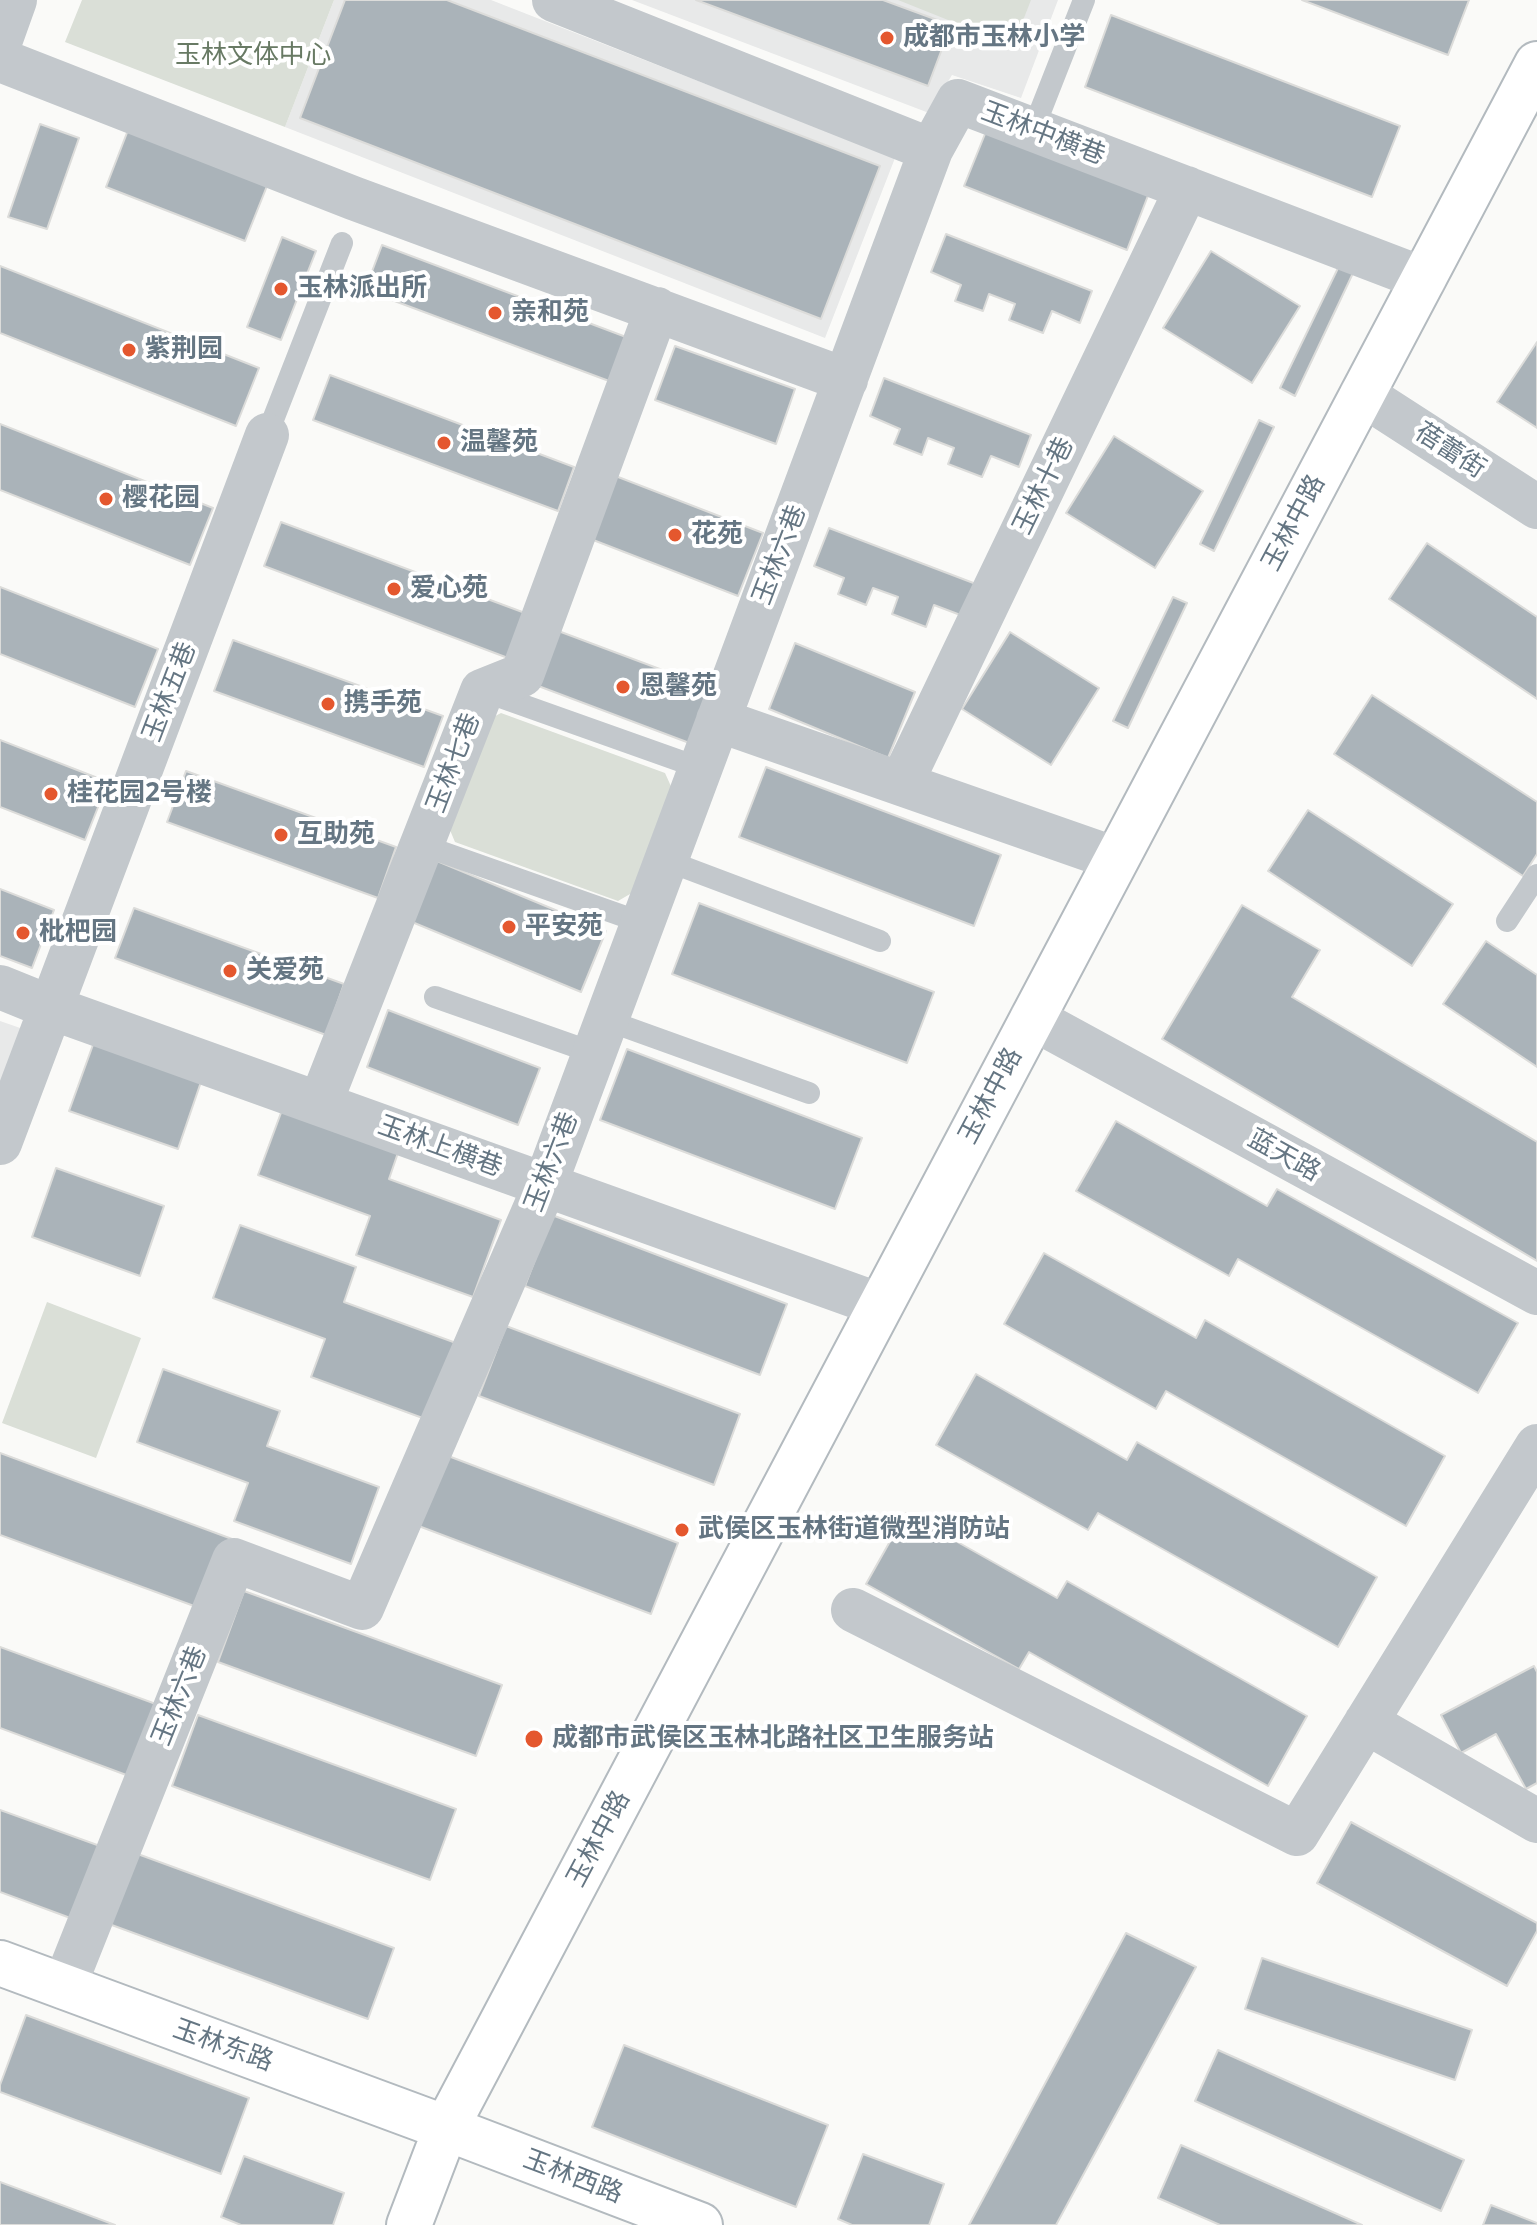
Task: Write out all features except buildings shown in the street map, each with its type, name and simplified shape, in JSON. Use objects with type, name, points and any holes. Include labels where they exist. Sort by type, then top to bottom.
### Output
[{"type":"main road","name":"玉林中路","points":[[409,2225],[446,2128],[1537,64]]},
{"type":"main road","name":"玉林东路","points":[[0,1963],[446,2128]]},
{"type":"main road","name":"玉林西路","points":[[446,2128],[700,2225]]},
{"type":"street","points":[[554,0],[931,150]]},
{"type":"street","points":[[0,60],[353,198],[846,380]]},
{"type":"street","name":"玉林中横巷","points":[[931,150],[958,101],[1424,279]]},
{"type":"street","name":"玉林六巷","points":[[64,1987],[234,1560],[362,1608],[545,1185],[931,150]]},
{"type":"street","name":"玉林十巷","points":[[901,784],[1187,188]]},
{"type":"street","name":"玉林七巷","points":[[320,1104],[482,691],[522,675],[657,309]]},
{"type":"street","name":"蓓蕾街","points":[[1362,394],[1537,507]]},
{"type":"street","name":"玉林五巷","points":[[0,1143],[267,435]]},
{"type":"street","points":[[718,720],[1116,859]]},
{"type":"street","name":"玉林上横巷","points":[[0,987],[880,1305]]},
{"type":"street","name":"蓝天路","points":[[1032,1018],[1537,1293]]},
{"type":"street","points":[[853,1610],[1297,1834],[1537,1446]]},
{"type":"street","points":[[1366,1722],[1537,1821]]},
{"type":"lane","points":[[1033,130],[1084,0]]},
{"type":"lane","name":"玉林五巷","points":[[267,435],[342,243]]},
{"type":"lane","points":[[482,691],[700,768]]},
{"type":"lane","points":[[422,845],[643,923]]},
{"type":"lane","points":[[665,860],[880,941]]},
{"type":"lane","points":[[1507,921],[1537,875]]},
{"type":"lane","points":[[435,997],[600,1036],[809,1093]]},
{"type":"shaded area","points":[[334,0],[491,0],[895,158],[825,338],[285,127]]},
{"type":"shaded area","name":"成都市玉林小学","points":[[632,0],[1058,0],[1021,98],[952,75],[929,113]]},
{"type":"shaded area","points":[[0,1021],[23,1029],[0,1089]]},
{"type":"green space","name":"玉林文体中心","points":[[82,0],[334,0],[285,127],[65,42]]},
{"type":"green space","points":[[898,0],[1031,0],[1013,46]]},
{"type":"green space","points":[[501,713],[665,773],[674,793],[637,890],[618,901],[455,842],[444,816],[480,724]]},
{"type":"green space","points":[[47,1302],[141,1338],[96,1458],[2,1423]]},
{"type":"place","name":"成都市玉林小学","points":[[887,38]]},
{"type":"place","name":"玉林派出所","points":[[281,289]]},
{"type":"place","name":"亲和苑","points":[[495,313]]},
{"type":"place","name":"紫荆园","points":[[129,350]]},
{"type":"place","name":"温馨苑","points":[[444,443]]},
{"type":"place","name":"樱花园","points":[[106,499]]},
{"type":"place","name":"花苑","points":[[675,535]]},
{"type":"place","name":"爱心苑","points":[[394,589]]},
{"type":"place","name":"恩馨苑","points":[[623,687]]},
{"type":"place","name":"携手苑","points":[[328,704]]},
{"type":"place","name":"桂花园2号楼","points":[[51,794]]},
{"type":"place","name":"互助苑","points":[[281,835]]},
{"type":"place","name":"平安苑","points":[[509,927]]},
{"type":"place","name":"枇杷园","points":[[23,933]]},
{"type":"place","name":"关爱苑","points":[[230,971]]},
{"type":"place","name":"武侯区玉林街道微型消防站","points":[[682,1530]]},
{"type":"place","name":"成都市武侯区玉林北路社区卫生服务站","points":[[534,1739]]}]
